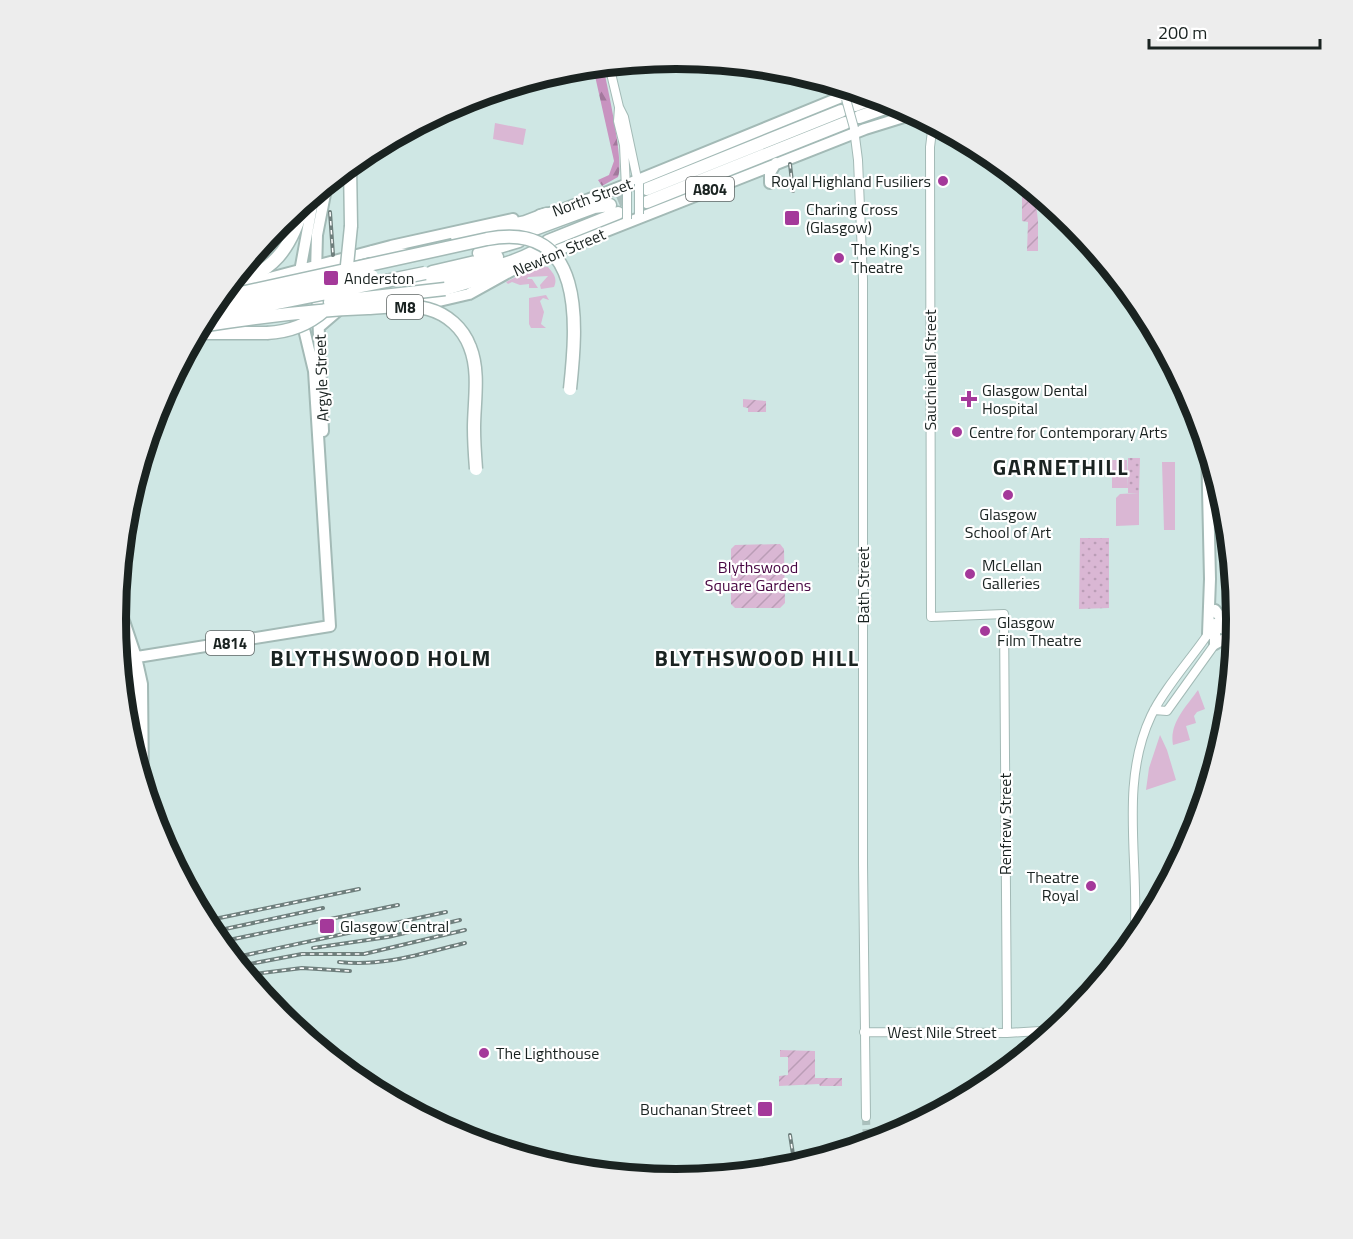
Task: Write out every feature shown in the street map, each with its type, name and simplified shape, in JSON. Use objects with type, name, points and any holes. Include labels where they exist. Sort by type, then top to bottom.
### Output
[{"type":"highway","points":[[643,189],[865,102]]},
{"type":"highway","points":[[850,109],[875,106]]},
{"type":"highway","points":[[207,333],[285,331],[307,324],[329,306],[343,284],[348,266],[351,226],[350,177]]},
{"type":"highway","points":[[373,252],[423,257],[505,239],[594,207],[620,212]]},
{"type":"highway","name":"M8","points":[[227,303],[510,254],[620,212]]},
{"type":"highway","name":"M8","points":[[217,317],[426,269],[620,212]]},
{"type":"highway","points":[[233,294],[339,266],[525,222],[546,214]]},
{"type":"highway","points":[[243,281],[258,274],[278,259],[296,230],[299,219]]},
{"type":"highway","name":"M8","points":[[339,266],[511,236],[535,242],[552,254],[564,269],[571,287],[573,355],[570,389]]},
{"type":"highway","name":"M8","points":[[228,301],[487,239]]},
{"type":"highway","name":"M8","points":[[308,307],[396,286],[478,271],[542,248],[553,239]]},
{"type":"highway","points":[[216,318],[445,289],[518,267]]},
{"type":"highway","name":"M8","points":[[212,325],[286,314],[367,308],[414,307],[442,315],[462,332],[474,358],[476,470]]},
{"type":"main road","name":"Newton Street","points":[[212,325],[308,307],[340,309],[453,299],[476,291],[620,212],[639,216],[839,139],[850,109],[895,114]]},
{"type":"main road","name":"North Street","points":[[308,269],[339,266],[391,246],[486,224],[546,214],[626,187],[643,189],[850,109]]},
{"type":"main road","points":[[755,171],[764,174],[770,183],[770,173],[776,163]]},
{"type":"main road","name":"A814","points":[[308,269],[324,197]]},
{"type":"main road","name":"A814","points":[[308,269],[313,207]]},
{"type":"main road","points":[[317,235],[322,253],[339,266]]},
{"type":"main road","name":"A804","points":[[239,285],[308,269]]},
{"type":"main road","name":"Argyle Street","points":[[133,657],[330,626],[308,307],[308,269]]},
{"type":"main road","name":"Argyle Street","points":[[308,269],[308,307],[319,327],[324,453],[322,489]]},
{"type":"main road","points":[[319,327],[340,309]]},
{"type":"main road","points":[[1208,476],[1210,579],[1214,634]]},
{"type":"main road","points":[[1210,579],[1215,610],[1214,634]]},
{"type":"main road","points":[[1215,610],[1227,625]]},
{"type":"main road","points":[[126,628],[142,690],[143,752]]},
{"type":"main road","points":[[1214,634],[1227,635]]},
{"type":"main road","points":[[1214,634],[1227,635]]},
{"type":"main road","points":[[133,657],[133,703]]},
{"type":"street","points":[[611,73],[643,189],[639,216]]},
{"type":"street","points":[[619,107],[618,121],[624,145],[626,187],[620,212]]},
{"type":"street","name":"Bath Street","points":[[850,109],[858,160],[863,279],[866,1117]]},
{"type":"street","name":"Sauchiehall Street","points":[[932,132],[930,147],[931,617],[1004,614]]},
{"type":"street","points":[[839,139],[849,143],[858,160]]},
{"type":"street","name":"Renfrew Street","points":[[1004,614],[1006,1033]]},
{"type":"street","points":[[1154,710],[1167,711],[1214,634]]},
{"type":"street","points":[[1135,923],[1137,894],[1134,780],[1142,739],[1154,710],[1214,634]]},
{"type":"street","name":"West Nile Street","points":[[864,1032],[1006,1033],[1041,1031]]},
{"type":"green space","points":[[605,74],[615,124],[620,170],[618,177],[602,186],[598,180],[609,175],[614,161],[595,76]]},
{"type":"green space","points":[[495,123],[526,129],[523,145],[493,139]]},
{"type":"green space","points":[[1022,192],[1036,203],[1038,251],[1027,251],[1028,222],[1022,221]]},
{"type":"green space","points":[[538,266],[548,267],[552,271],[555,278],[554,287],[541,289],[540,285],[548,276],[528,277],[527,279],[532,279],[538,288],[529,288],[529,284],[520,285],[512,282],[508,284],[506,282]]},
{"type":"green space","points":[[546,295],[549,300],[543,298],[540,301],[544,312],[541,324],[546,328],[531,328],[529,298]]},
{"type":"green space","points":[[743,399],[766,401],[766,412],[748,412],[748,408],[743,407]]},
{"type":"green space","points":[[1128,458],[1140,458],[1139,493],[1128,493]]},
{"type":"green space","points":[[1112,460],[1127,460],[1128,488],[1112,488]]},
{"type":"green space","points":[[1162,462],[1175,462],[1175,530],[1164,530]]},
{"type":"green space","points":[[1139,493],[1139,525],[1116,526],[1116,498],[1120,494]]},
{"type":"green space","points":[[1080,538],[1109,538],[1109,608],[1079,609]]},
{"type":"green space","name":"Blythswood Square Gardens","points":[[780,544],[784,549],[785,603],[780,608],[735,608],[731,604],[731,549],[735,545]]},
{"type":"green space","points":[[1198,690],[1205,709],[1194,716],[1196,723],[1186,726],[1190,740],[1173,745],[1172,737],[1176,722]]},
{"type":"green space","points":[[1160,735],[1176,780],[1146,790],[1149,768]]},
{"type":"green space","points":[[780,1050],[815,1051],[815,1078],[842,1078],[842,1086],[820,1086],[819,1084],[779,1086],[779,1076],[788,1075],[788,1057],[780,1057]]},
{"type":"tunnel","points":[[618,201],[647,189]]},
{"type":"tunnel","points":[[866,1117],[867,1136]]},
{"type":"railway","points":[[790,164],[793,191]]},
{"type":"railway","points":[[330,212],[333,255]]},
{"type":"railway","points":[[215,919],[359,889]]},
{"type":"railway","points":[[229,940],[398,905]]},
{"type":"railway","points":[[222,930],[323,908]]},
{"type":"railway","points":[[241,956],[446,912]]},
{"type":"railway","points":[[313,948],[388,937],[460,920]]},
{"type":"railway","points":[[248,964],[302,954],[364,954],[465,930]]},
{"type":"railway","points":[[339,962],[387,961],[465,943]]},
{"type":"railway","points":[[256,974],[302,968],[350,971]]},
{"type":"railway","points":[[790,1135],[793,1157]]},
{"type":"place","name":"Royal Highland Fusiliers","points":[[943,181]]},
{"type":"place","name":"Charing Cross (Glasgow)","points":[[792,218]]},
{"type":"place","name":"The King's Theatre","points":[[839,258]]},
{"type":"place","name":"Anderston","points":[[331,278]]},
{"type":"place","name":"Glasgow Dental Hospital","points":[[969,399]]},
{"type":"place","name":"Centre for Contemporary Arts","points":[[957,432]]},
{"type":"place","name":"Glasgow School of Art","points":[[1008,495]]},
{"type":"place","name":"McLellan Galleries","points":[[970,574]]},
{"type":"place","name":"Glasgow Film Theatre","points":[[985,631]]},
{"type":"place","name":"Theatre Royal","points":[[1091,886]]},
{"type":"place","name":"Glasgow Central","points":[[327,926]]},
{"type":"place","name":"The Lighthouse","points":[[484,1053]]},
{"type":"place","name":"Buchanan Street","points":[[765,1109]]},
{"type":"district","name":"GARNETHILL","points":[[1061,467]]},
{"type":"district","name":"BLYTHSWOOD HOLM","points":[[381,658]]},
{"type":"district","name":"BLYTHSWOOD HILL","points":[[757,658]]}]
